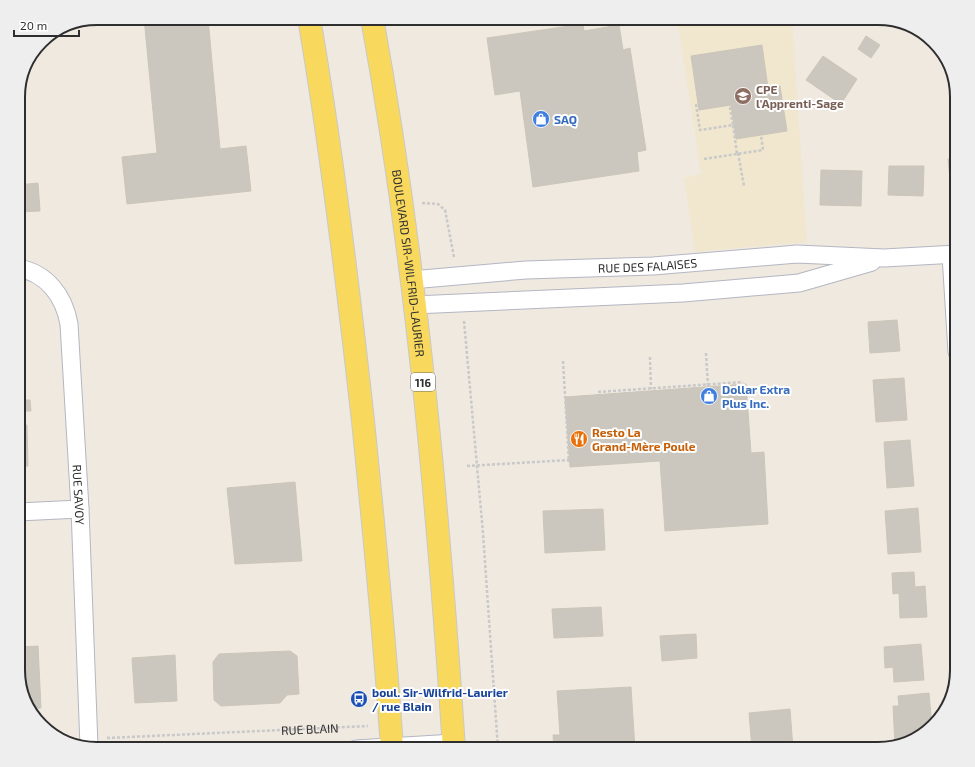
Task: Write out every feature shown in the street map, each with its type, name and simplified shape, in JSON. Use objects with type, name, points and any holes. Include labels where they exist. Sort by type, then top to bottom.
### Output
[{"type":"main road","points":[[310,25],[325,114],[350,298],[378,564],[392,742]]},
{"type":"main road","name":"BOULEVARD SIR-WILFRID-LAURIER","points":[[373,25],[390,122],[431,450],[444,595],[454,742]]},
{"type":"street","name":"RUE DES FALAISES","points":[[410,280],[458,275],[653,266],[797,254],[884,258],[950,254]]},
{"type":"street","name":"RUE DES FALAISES","points":[[414,305],[462,301],[654,294],[799,283],[884,258]]},
{"type":"street","name":"RUE SAVOY","points":[[25,271],[37,275],[51,286],[61,299],[67,315],[80,509],[89,741]]},
{"type":"street","points":[[25,512],[80,509]]},
{"type":"path","points":[[696,104],[700,130],[733,125]]},
{"type":"path","points":[[732,108],[730,108],[737,154],[744,186]]},
{"type":"path","points":[[704,159],[763,150],[761,135]]},
{"type":"path","points":[[432,203],[438,204],[445,210],[458,275]]},
{"type":"path","points":[[462,301],[477,465],[497,742]]},
{"type":"path","points":[[706,353],[708,386]]},
{"type":"path","points":[[650,357],[651,389]]},
{"type":"path","points":[[467,466],[569,461],[562,362]]},
{"type":"path","points":[[598,392],[622,392],[743,382]]},
{"type":"path","name":"RUE BLAIN","points":[[117,737],[359,727]]},
{"type":"shaded area","name":"CPE l'Apprenti-Sage","points":[[678,25],[792,25],[807,242],[695,252],[684,178],[701,174]]},
{"type":"building","points":[[145,25],[209,25],[220,149],[246,146],[251,191],[127,204],[122,157],[157,153]]},
{"type":"building","points":[[576,25],[583,25],[584,31],[619,25],[623,50],[630,48],[646,150],[637,152],[639,171],[533,187],[520,91],[495,95],[487,38]]},
{"type":"building","points":[[866,36],[880,45],[871,58],[858,49]]},
{"type":"building","points":[[762,45],[768,88],[780,86],[787,131],[736,139],[731,105],[699,110],[691,56]]},
{"type":"building","points":[[823,56],[857,79],[841,104],[806,80]]},
{"type":"building","points":[[948,159],[950,159],[950,180]]},
{"type":"building","points":[[889,166],[924,166],[923,196],[888,195]]},
{"type":"building","points":[[821,170],[862,171],[861,206],[820,205]]},
{"type":"building","points":[[38,183],[40,211],[25,212],[25,184]]},
{"type":"building","points":[[897,320],[900,351],[870,353],[868,322]]},
{"type":"building","points":[[904,378],[907,420],[876,422],[873,380]]},
{"type":"building","points":[[746,384],[751,453],[764,452],[768,524],[665,531],[660,461],[570,467],[565,397]]},
{"type":"building","points":[[25,400],[30,400],[31,411],[25,411]]},
{"type":"building","points":[[25,425],[27,425],[28,466],[25,466]]},
{"type":"building","points":[[910,440],[914,486],[887,488],[884,442]]},
{"type":"building","points":[[295,482],[302,561],[235,564],[227,488]]},
{"type":"building","points":[[918,508],[921,552],[888,554],[885,511]]},
{"type":"building","points":[[603,509],[605,550],[545,553],[543,511]]},
{"type":"building","points":[[914,572],[915,587],[925,586],[927,617],[900,618],[899,593],[893,594],[892,573]]},
{"type":"building","points":[[601,607],[603,636],[554,638],[552,609]]},
{"type":"building","points":[[696,634],[697,658],[662,661],[660,636]]},
{"type":"building","points":[[921,644],[924,680],[894,682],[893,667],[885,668],[884,647]]},
{"type":"building","points":[[38,646],[41,708],[36,708],[32,702],[27,689],[25,675],[25,647]]},
{"type":"building","points":[[290,651],[297,656],[299,694],[287,695],[280,703],[221,706],[214,700],[213,662],[219,654]]},
{"type":"building","points":[[175,655],[177,701],[135,703],[132,658]]},
{"type":"building","points":[[631,687],[635,742],[554,742],[553,735],[560,735],[557,691]]},
{"type":"building","points":[[929,693],[931,719],[910,735],[895,740],[893,706],[899,706],[898,696]]},
{"type":"building","points":[[790,709],[792,742],[751,742],[749,713]]},
{"type":"place","name":"CPE l'Apprenti-Sage","points":[[743,96]]},
{"type":"place","name":"SAQ","points":[[541,119]]},
{"type":"place","name":"Dollar Extra Plus Inc.","points":[[709,396]]},
{"type":"place","name":"Resto La Grand-Mère Poule","points":[[579,439]]},
{"type":"place","name":"boul. Sir-Wilfrid-Laurier / rue Blain","points":[[359,699]]}]
